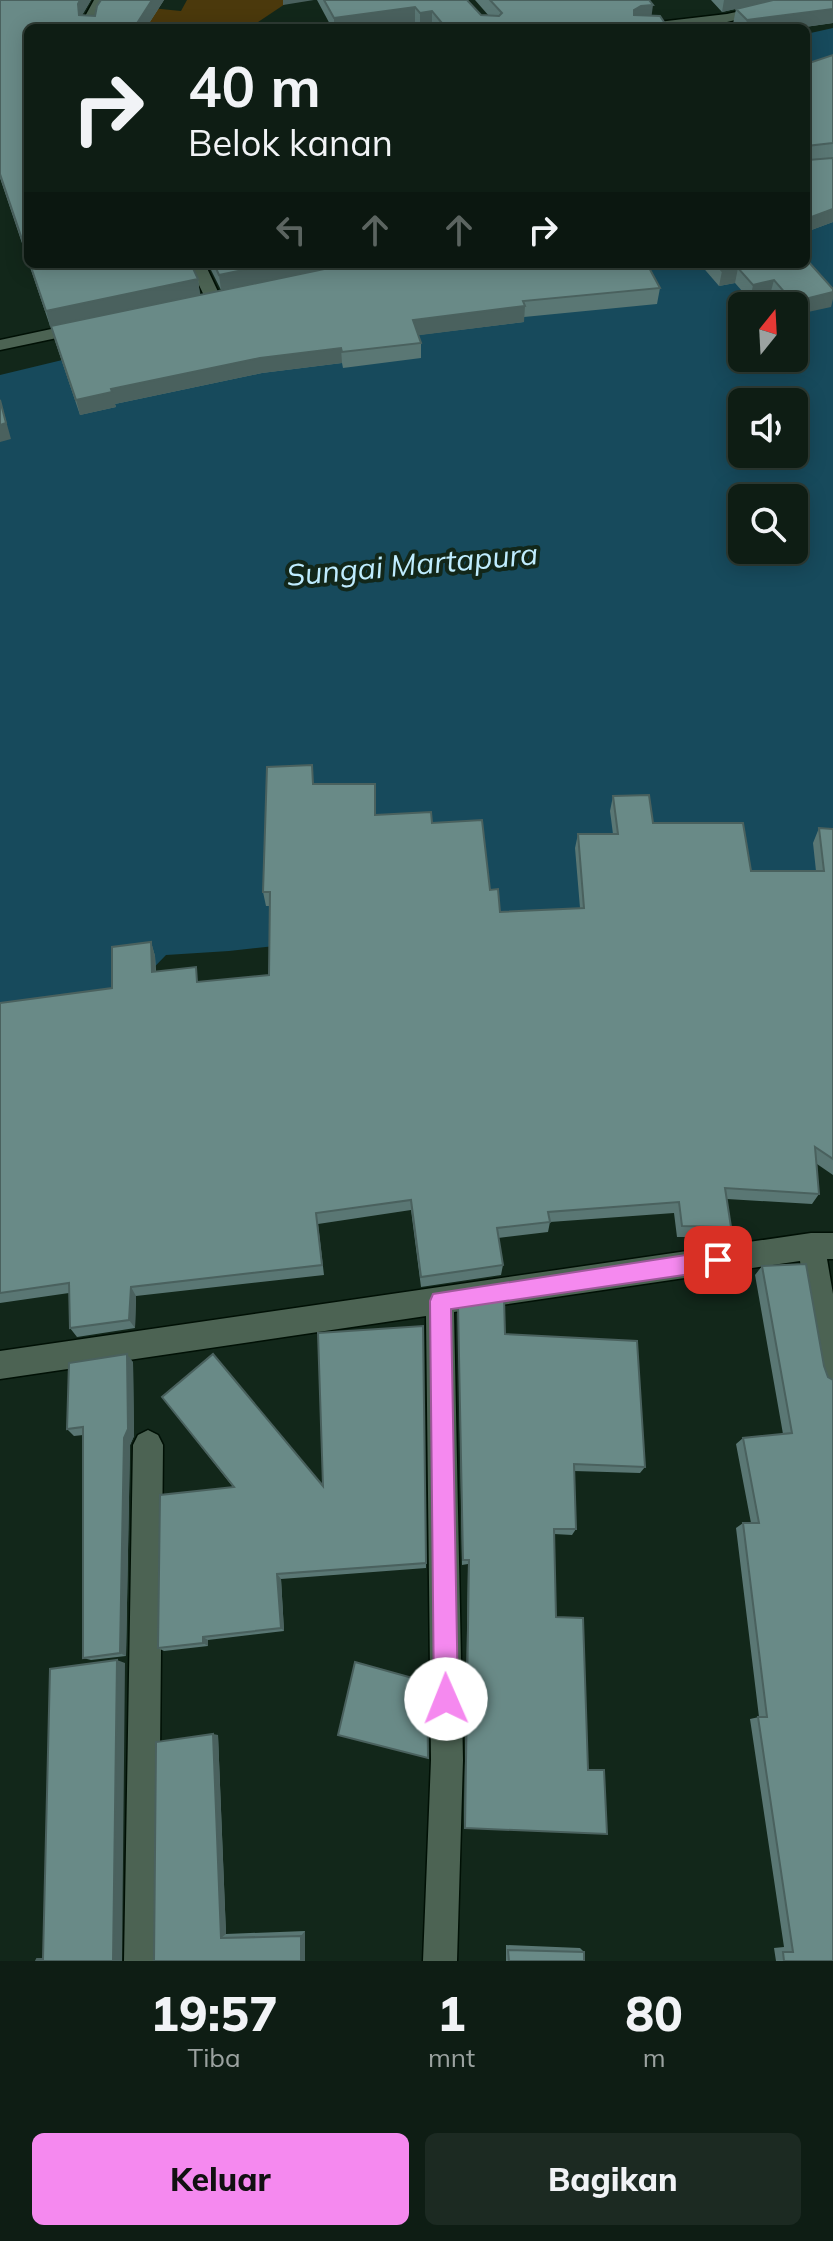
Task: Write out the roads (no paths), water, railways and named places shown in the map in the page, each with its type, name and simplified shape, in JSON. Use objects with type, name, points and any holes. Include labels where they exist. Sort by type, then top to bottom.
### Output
[{"type":"street","points":[[90,24],[101,0]]},
{"type":"street","points":[[675,24],[727,18],[809,0]]},
{"type":"street","points":[[199,268],[214,300]]},
{"type":"street","points":[[0,345],[108,322]]},
{"type":"street","points":[[0,1365],[822,1246],[833,1374]]},
{"type":"street","points":[[440,1301],[447,1760],[440,1961]]},
{"type":"street","points":[[141,1961],[148,1445]]},
{"type":"water","points":[[833,28],[833,70],[810,82],[810,33]]},
{"type":"water","name":"Sungai Martapura","points":[[810,171],[833,181],[833,939],[545,917],[166,955],[0,1126],[0,375],[216,323],[575,268],[810,268]]}]
